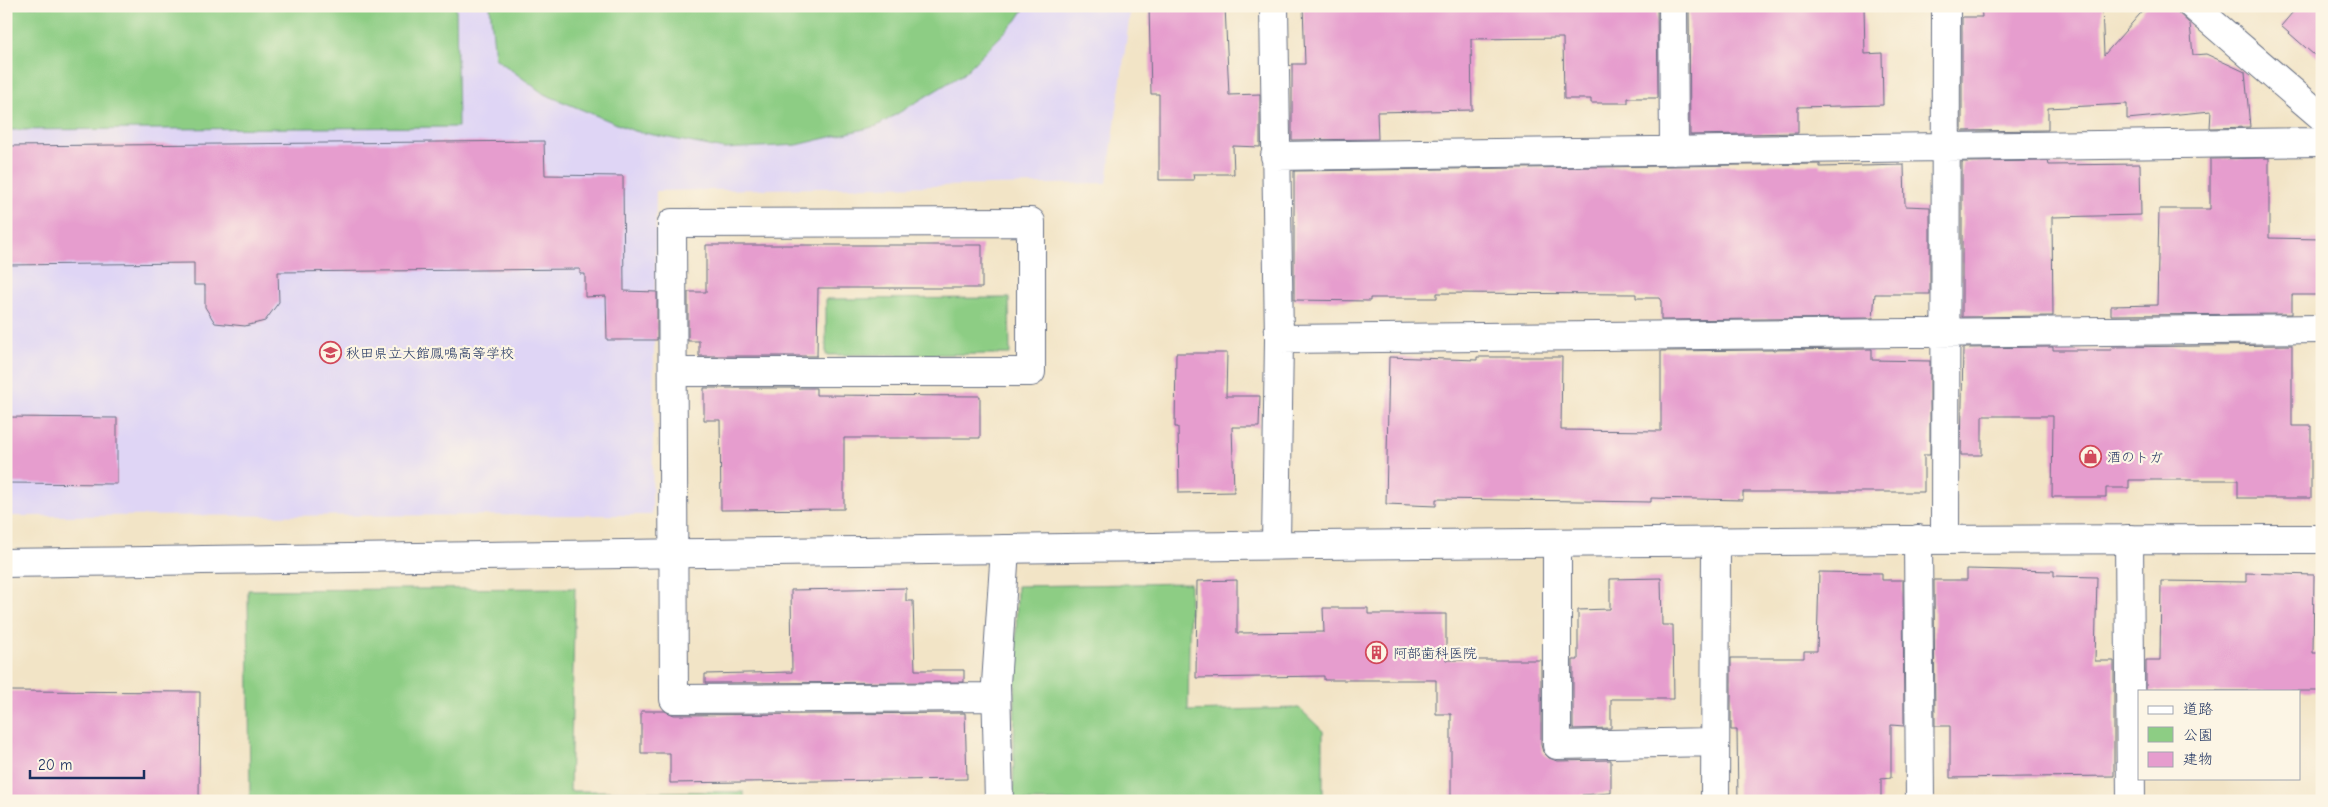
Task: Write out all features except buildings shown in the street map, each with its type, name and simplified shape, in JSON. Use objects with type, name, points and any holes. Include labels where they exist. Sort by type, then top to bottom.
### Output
[{"type":"street","points":[[1274,6],[1279,340],[1276,544]]},
{"type":"street","points":[[1673,6],[1674,151]]},
{"type":"street","points":[[1945,539],[1946,6]]},
{"type":"street","points":[[2193,6],[2322,117]]},
{"type":"street","points":[[1276,156],[2322,142]]},
{"type":"street","points":[[673,372],[1031,372],[1031,222],[672,223],[674,699],[996,697]]},
{"type":"street","points":[[1279,340],[2322,329]]},
{"type":"street","points":[[1918,539],[1920,801]]},
{"type":"street","points":[[6,563],[1276,544],[1557,544],[1918,539],[2322,539]]},
{"type":"street","points":[[2129,539],[2131,801]]},
{"type":"street","points":[[1715,801],[1716,541]]},
{"type":"street","points":[[1557,544],[1557,745],[1714,742]]},
{"type":"street","points":[[999,801],[996,697],[1005,549]]},
{"type":"shaded area","name":"秋田県立大館鳳鳴高等学校","points":[[6,6],[1131,6],[1107,183],[656,191],[652,515],[6,516]]},
{"type":"green space","points":[[6,6],[456,6],[458,127],[6,130]]},
{"type":"green space","points":[[490,6],[1026,6],[1016,21],[963,74],[877,126],[797,145],[724,149],[634,131],[544,94],[495,58]]},
{"type":"green space","points":[[1009,298],[1010,354],[826,355],[826,299]]},
{"type":"green space","points":[[1190,583],[1188,711],[1299,708],[1323,731],[1323,801],[1013,801],[1017,586]]},
{"type":"green space","points":[[575,588],[570,791],[744,792],[744,801],[250,801],[248,590]]},
{"type":"place","name":"秋田県立大館鳳鳴高等学校","points":[[330,353]]},
{"type":"place","name":"酒のトガ","points":[[2091,457]]},
{"type":"place","name":"阿部歯科医院","points":[[1377,653]]}]
